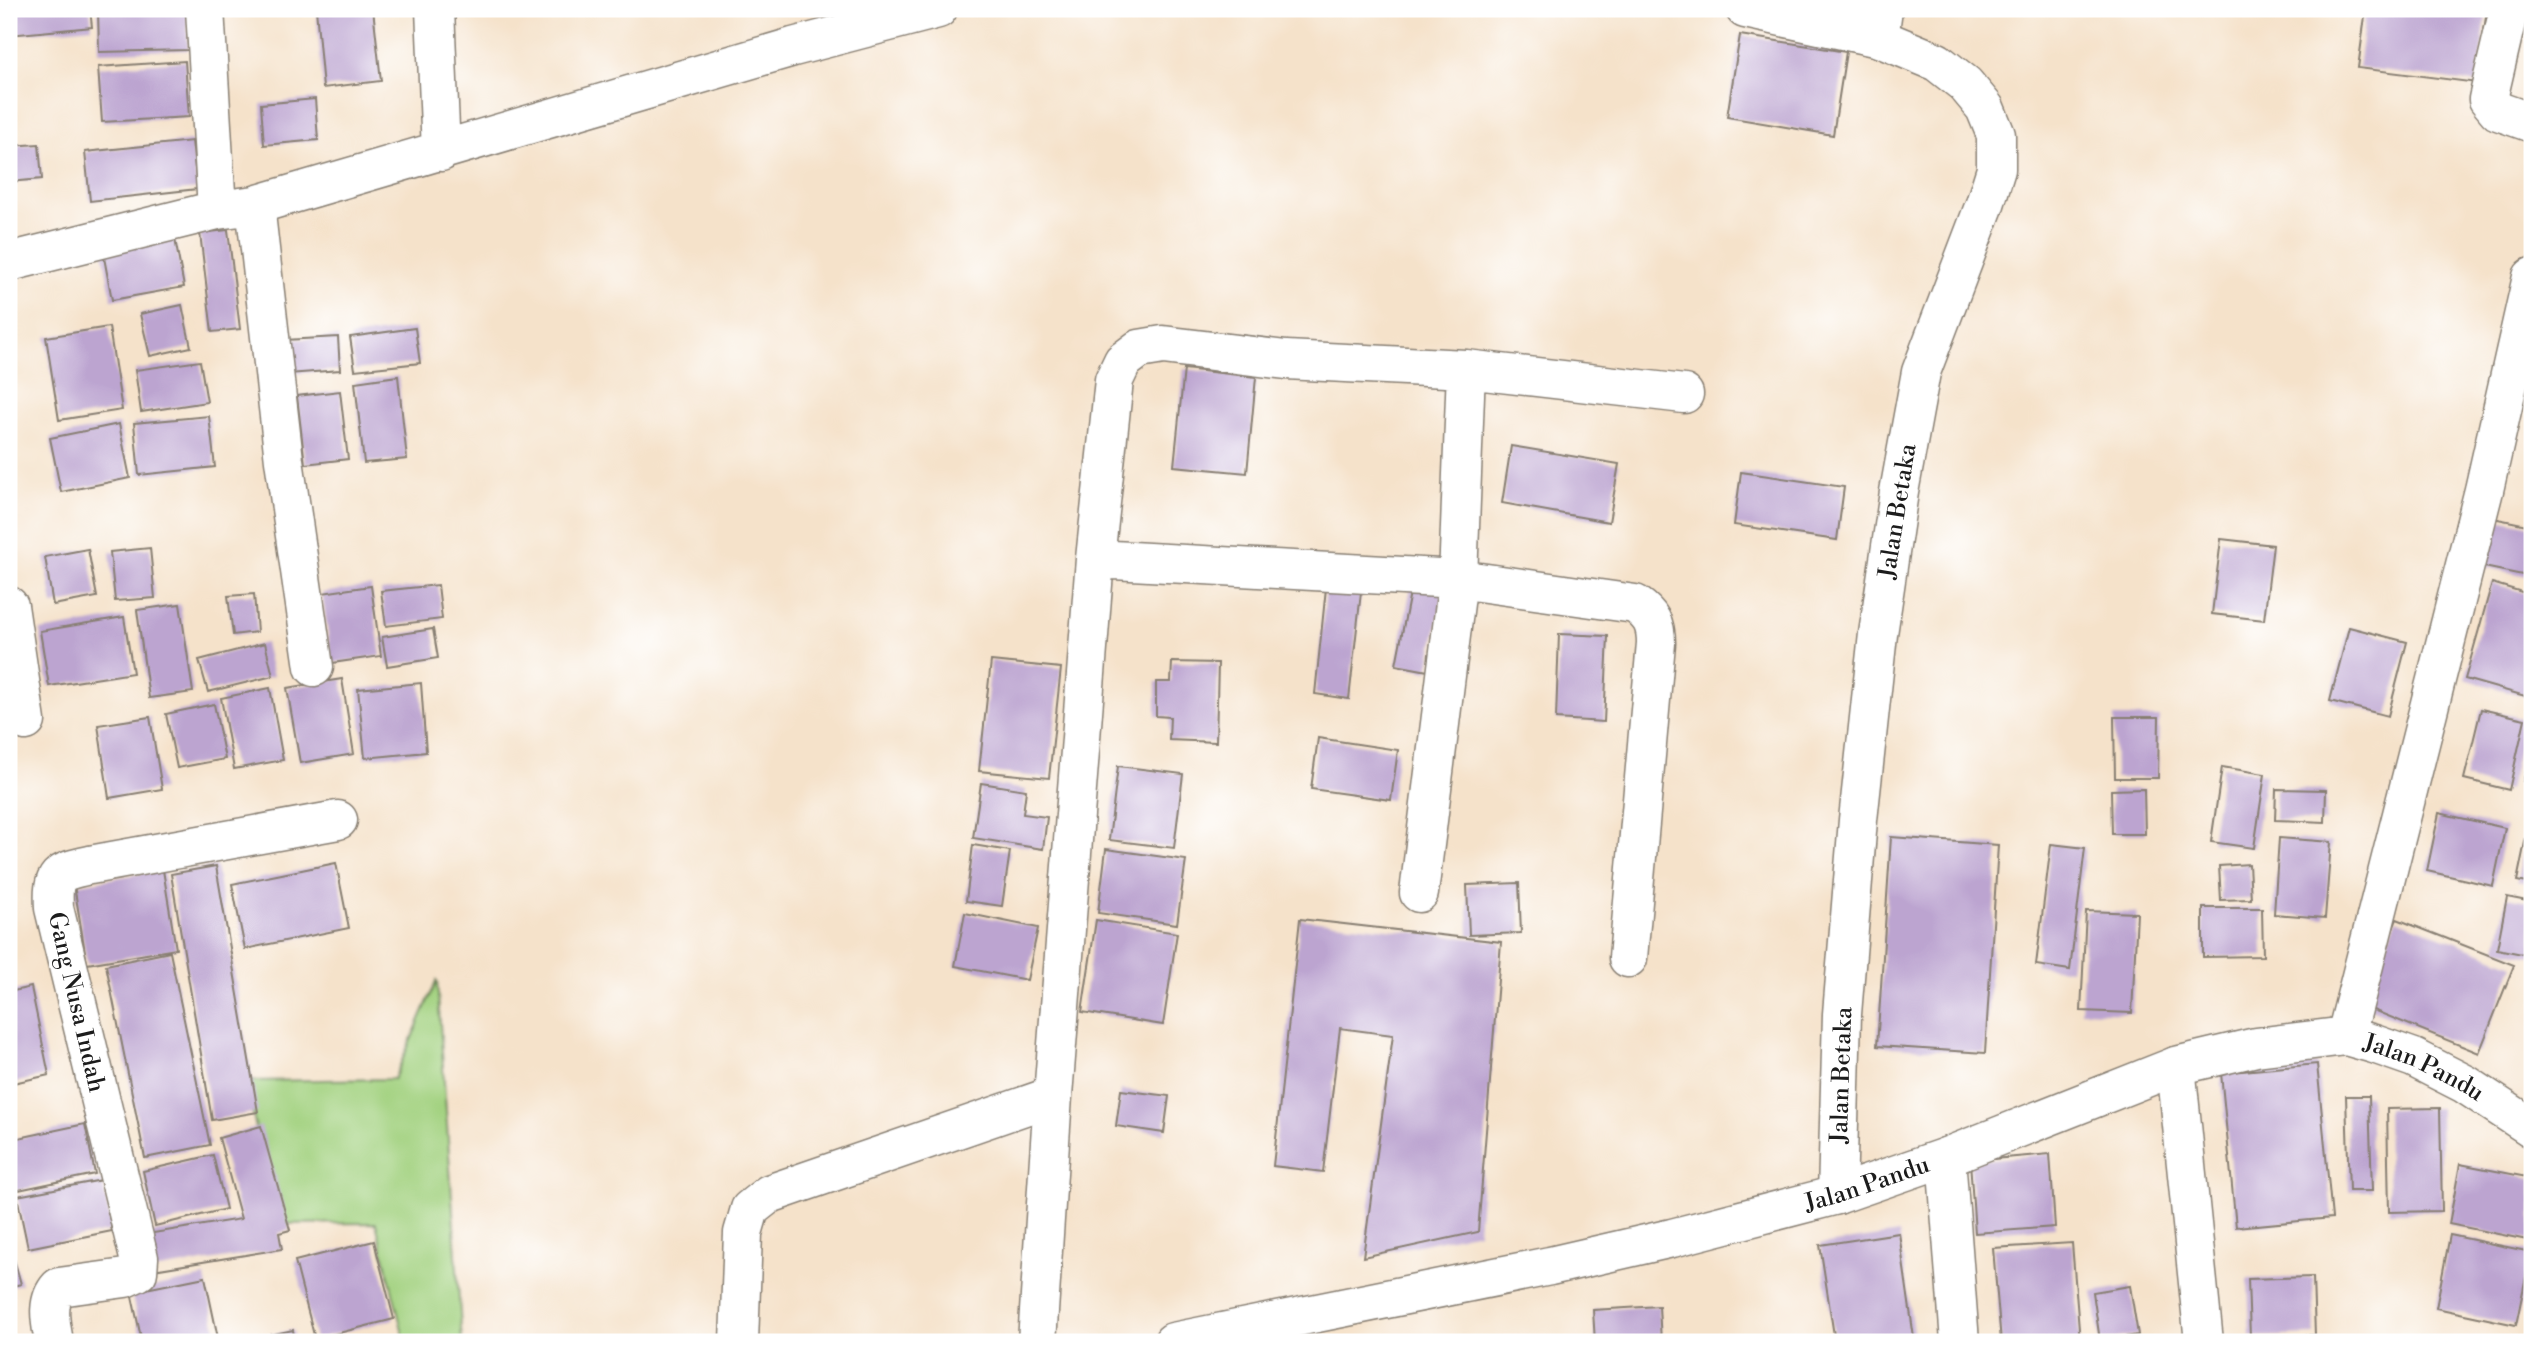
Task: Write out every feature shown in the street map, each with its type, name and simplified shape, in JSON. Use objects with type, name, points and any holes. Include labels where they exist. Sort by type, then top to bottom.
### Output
[{"type":"street","points":[[205,9],[217,210]]},
{"type":"street","points":[[435,9],[441,152]]},
{"type":"street","points":[[9,262],[217,210],[255,205],[793,47],[937,9]]},
{"type":"street","name":"Jalan Betaka","points":[[1745,9],[1881,23],[1965,84],[1985,108],[1996,135],[1996,169],[1985,204],[1921,372],[1899,492],[1878,634],[1858,820],[1842,1014],[1837,1195]]},
{"type":"street","points":[[2509,9],[2488,99],[2498,111],[2532,123]]},
{"type":"street","points":[[255,205],[284,460],[314,667]]},
{"type":"street","points":[[2346,1036],[2484,490],[2532,277]]},
{"type":"street","points":[[1037,1342],[1053,1096],[1095,559],[1114,380],[1122,361],[1139,349],[1163,345],[1286,360],[1466,369],[1684,394]]},
{"type":"street","points":[[1419,893],[1458,579],[1466,369]]},
{"type":"street","points":[[1095,559],[1458,579],[1635,604],[1649,613],[1656,627],[1628,958]]},
{"type":"street","points":[[9,606],[26,721]]},
{"type":"street","name":"Gang Nusa Indah","points":[[54,1342],[50,1307],[55,1290],[59,1287],[125,1278],[138,1272],[139,1258],[58,922],[52,885],[59,875],[80,867],[338,820]]},
{"type":"street","name":"Jalan Pandu","points":[[1173,1342],[1267,1332],[1672,1238],[1837,1195],[1946,1157],[2176,1066],[2256,1047],[2346,1036],[2414,1058],[2465,1084],[2532,1128]]},
{"type":"street","points":[[2176,1066],[2204,1342]]},
{"type":"street","points":[[738,1342],[743,1233],[750,1209],[760,1201],[769,1194],[1053,1096]]},
{"type":"street","points":[[1946,1157],[1960,1342]]},
{"type":"green space","points":[[437,980],[462,1342],[405,1342],[376,1223],[276,1224],[246,1081],[394,1079]]},
{"type":"building","points":[[9,9],[90,9],[92,27],[9,35]]},
{"type":"building","points":[[98,9],[187,9],[188,50],[99,52]]},
{"type":"building","points":[[316,9],[373,9],[381,81],[323,88]]},
{"type":"building","points":[[2366,9],[2487,9],[2477,83],[2358,68]]},
{"type":"building","points":[[1740,35],[1846,52],[1833,135],[1727,117]]},
{"type":"building","points":[[185,61],[189,117],[102,122],[98,67]]},
{"type":"building","points":[[315,99],[318,140],[264,145],[261,104]]},
{"type":"building","points":[[192,141],[197,189],[90,201],[85,152]]},
{"type":"building","points":[[39,144],[42,179],[9,182],[9,146]]},
{"type":"building","points":[[228,230],[240,329],[212,332],[200,233]]},
{"type":"building","points":[[175,239],[184,287],[112,300],[103,252]]},
{"type":"building","points":[[182,305],[191,347],[150,356],[140,314]]},
{"type":"building","points":[[109,327],[122,410],[59,420],[46,337]]},
{"type":"building","points":[[415,328],[420,363],[355,370],[350,337]]},
{"type":"building","points":[[338,337],[340,370],[288,374],[285,340]]},
{"type":"building","points":[[200,361],[207,402],[141,412],[135,370]]},
{"type":"building","points":[[1184,369],[1256,377],[1247,473],[1174,466]]},
{"type":"building","points":[[398,376],[407,459],[364,463],[355,382]]},
{"type":"building","points":[[340,391],[348,459],[305,464],[297,396]]},
{"type":"building","points":[[209,416],[215,467],[139,475],[134,423]]},
{"type":"building","points":[[119,424],[130,478],[61,492],[50,438]]},
{"type":"building","points":[[1511,446],[1619,464],[1609,522],[1502,503]]},
{"type":"building","points":[[1741,472],[1844,487],[1837,540],[1734,525]]},
{"type":"building","points":[[2493,518],[2532,526],[2532,577],[2484,567]]},
{"type":"building","points":[[2221,539],[2273,545],[2264,620],[2212,614]]},
{"type":"building","points":[[150,548],[155,598],[115,601],[110,552]]},
{"type":"building","points":[[88,549],[97,597],[53,605],[45,557]]},
{"type":"building","points":[[2492,583],[2532,595],[2532,698],[2465,679]]},
{"type":"building","points":[[438,585],[442,619],[386,626],[381,591]]},
{"type":"building","points":[[371,586],[381,656],[332,663],[322,593]]},
{"type":"building","points":[[1411,587],[1443,593],[1428,671],[1396,665]]},
{"type":"building","points":[[1326,588],[1361,592],[1349,699],[1315,694]]},
{"type":"building","points":[[254,594],[257,632],[233,635],[228,596]]},
{"type":"building","points":[[180,604],[193,692],[149,698],[137,610]]},
{"type":"building","points":[[124,617],[133,673],[49,686],[40,631]]},
{"type":"building","points":[[2349,627],[2407,642],[2388,716],[2330,701]]},
{"type":"building","points":[[433,629],[438,658],[387,666],[382,637]]},
{"type":"building","points":[[1559,634],[1608,636],[1604,722],[1556,719]]},
{"type":"building","points":[[265,643],[273,676],[208,692],[199,660]]},
{"type":"building","points":[[991,661],[1061,668],[1049,778],[979,771]]},
{"type":"building","points":[[1172,662],[1218,663],[1216,742],[1169,740],[1170,717],[1156,716],[1156,682],[1171,682]]},
{"type":"building","points":[[342,679],[354,754],[300,763],[287,688]]},
{"type":"building","points":[[421,683],[426,752],[365,758],[358,689]]},
{"type":"building","points":[[270,688],[283,760],[234,769],[221,698]]},
{"type":"building","points":[[214,704],[225,759],[177,768],[166,714]]},
{"type":"building","points":[[2481,709],[2525,719],[2509,790],[2464,779]]},
{"type":"building","points":[[150,717],[162,789],[109,798],[98,725]]},
{"type":"building","points":[[2114,717],[2159,717],[2158,778],[2115,778]]},
{"type":"building","points":[[1318,738],[1398,750],[1391,800],[1311,789]]},
{"type":"building","points":[[2532,752],[2532,784],[2523,781]]},
{"type":"building","points":[[1118,766],[1183,774],[1174,848],[1109,840]]},
{"type":"building","points":[[2222,767],[2265,774],[2254,848],[2211,842]]},
{"type":"building","points":[[981,783],[1026,790],[1023,814],[1047,817],[1043,849],[973,838]]},
{"type":"building","points":[[2144,789],[2145,834],[2112,834],[2111,790]]},
{"type":"building","points":[[2276,789],[2326,790],[2325,822],[2275,820]]},
{"type":"building","points":[[2439,813],[2505,828],[2493,886],[2427,871]]},
{"type":"building","points":[[2532,813],[2532,884],[2517,881]]},
{"type":"building","points":[[1891,837],[1998,845],[1985,1053],[1877,1046]]},
{"type":"building","points":[[2279,838],[2331,842],[2325,918],[2274,914]]},
{"type":"building","points":[[2051,844],[2085,848],[2070,970],[2036,965]]},
{"type":"building","points":[[973,845],[1010,851],[1002,906],[966,901]]},
{"type":"building","points":[[1106,849],[1186,860],[1177,924],[1098,913]]},
{"type":"building","points":[[336,863],[349,928],[245,949],[232,884]]},
{"type":"building","points":[[2249,864],[2251,899],[2221,900],[2219,866]]},
{"type":"building","points":[[216,866],[258,1112],[212,1120],[171,874]]},
{"type":"building","points":[[163,870],[176,949],[87,964],[74,885]]},
{"type":"building","points":[[1519,883],[1521,933],[1469,935],[1467,885]]},
{"type":"building","points":[[2507,897],[2532,902],[2532,956],[2497,949]]},
{"type":"building","points":[[2203,908],[2262,908],[2263,956],[2203,957]]},
{"type":"building","points":[[2086,911],[2137,913],[2132,1013],[2081,1011]]},
{"type":"building","points":[[965,913],[1038,928],[1027,980],[955,966]]},
{"type":"building","points":[[1300,919],[1501,942],[1478,1232],[1363,1257],[1393,1035],[1340,1028],[1323,1172],[1273,1166]]},
{"type":"building","points":[[2397,919],[2514,965],[2479,1053],[2363,1006]]},
{"type":"building","points":[[1096,920],[1177,933],[1163,1025],[1082,1012]]},
{"type":"building","points":[[170,952],[210,1145],[145,1158],[106,965]]},
{"type":"building","points":[[31,987],[49,1075],[9,1084],[9,992]]},
{"type":"building","points":[[2317,1064],[2332,1218],[2236,1227],[2221,1073]]},
{"type":"building","points":[[1121,1090],[1169,1096],[1164,1133],[1116,1126]]},
{"type":"building","points":[[2346,1096],[2369,1096],[2372,1191],[2349,1191]]},
{"type":"building","points":[[2440,1108],[2442,1211],[2389,1212],[2387,1109]]},
{"type":"building","points":[[85,1124],[95,1174],[9,1192],[9,1140]]},
{"type":"building","points":[[261,1126],[290,1230],[279,1233],[282,1249],[153,1270],[147,1234],[241,1219],[219,1138]]},
{"type":"building","points":[[2050,1154],[2055,1227],[1975,1233],[1970,1161]]},
{"type":"building","points":[[213,1155],[226,1209],[155,1226],[143,1171]]},
{"type":"building","points":[[2460,1164],[2532,1178],[2532,1241],[2449,1224]]},
{"type":"building","points":[[102,1180],[112,1231],[28,1248],[17,1196]]},
{"type":"building","points":[[1899,1233],[1914,1338],[1883,1342],[1835,1342],[1820,1245]]},
{"type":"building","points":[[2450,1235],[2531,1252],[2516,1325],[2436,1308]]},
{"type":"building","points":[[9,1241],[21,1284],[9,1287]]},
{"type":"building","points":[[374,1241],[394,1319],[315,1339],[295,1261]]},
{"type":"building","points":[[2072,1243],[2080,1342],[2001,1342],[1993,1248]]},
{"type":"building","points":[[205,1277],[218,1338],[197,1342],[142,1342],[131,1292]]},
{"type":"building","points":[[2313,1277],[2315,1335],[2250,1337],[2248,1279]]},
{"type":"building","points":[[2130,1286],[2138,1335],[2100,1341],[2093,1292]]},
{"type":"building","points":[[1659,1306],[1661,1342],[1595,1342],[1593,1310]]},
{"type":"building","points":[[293,1330],[295,1342],[243,1342],[243,1341]]}]
